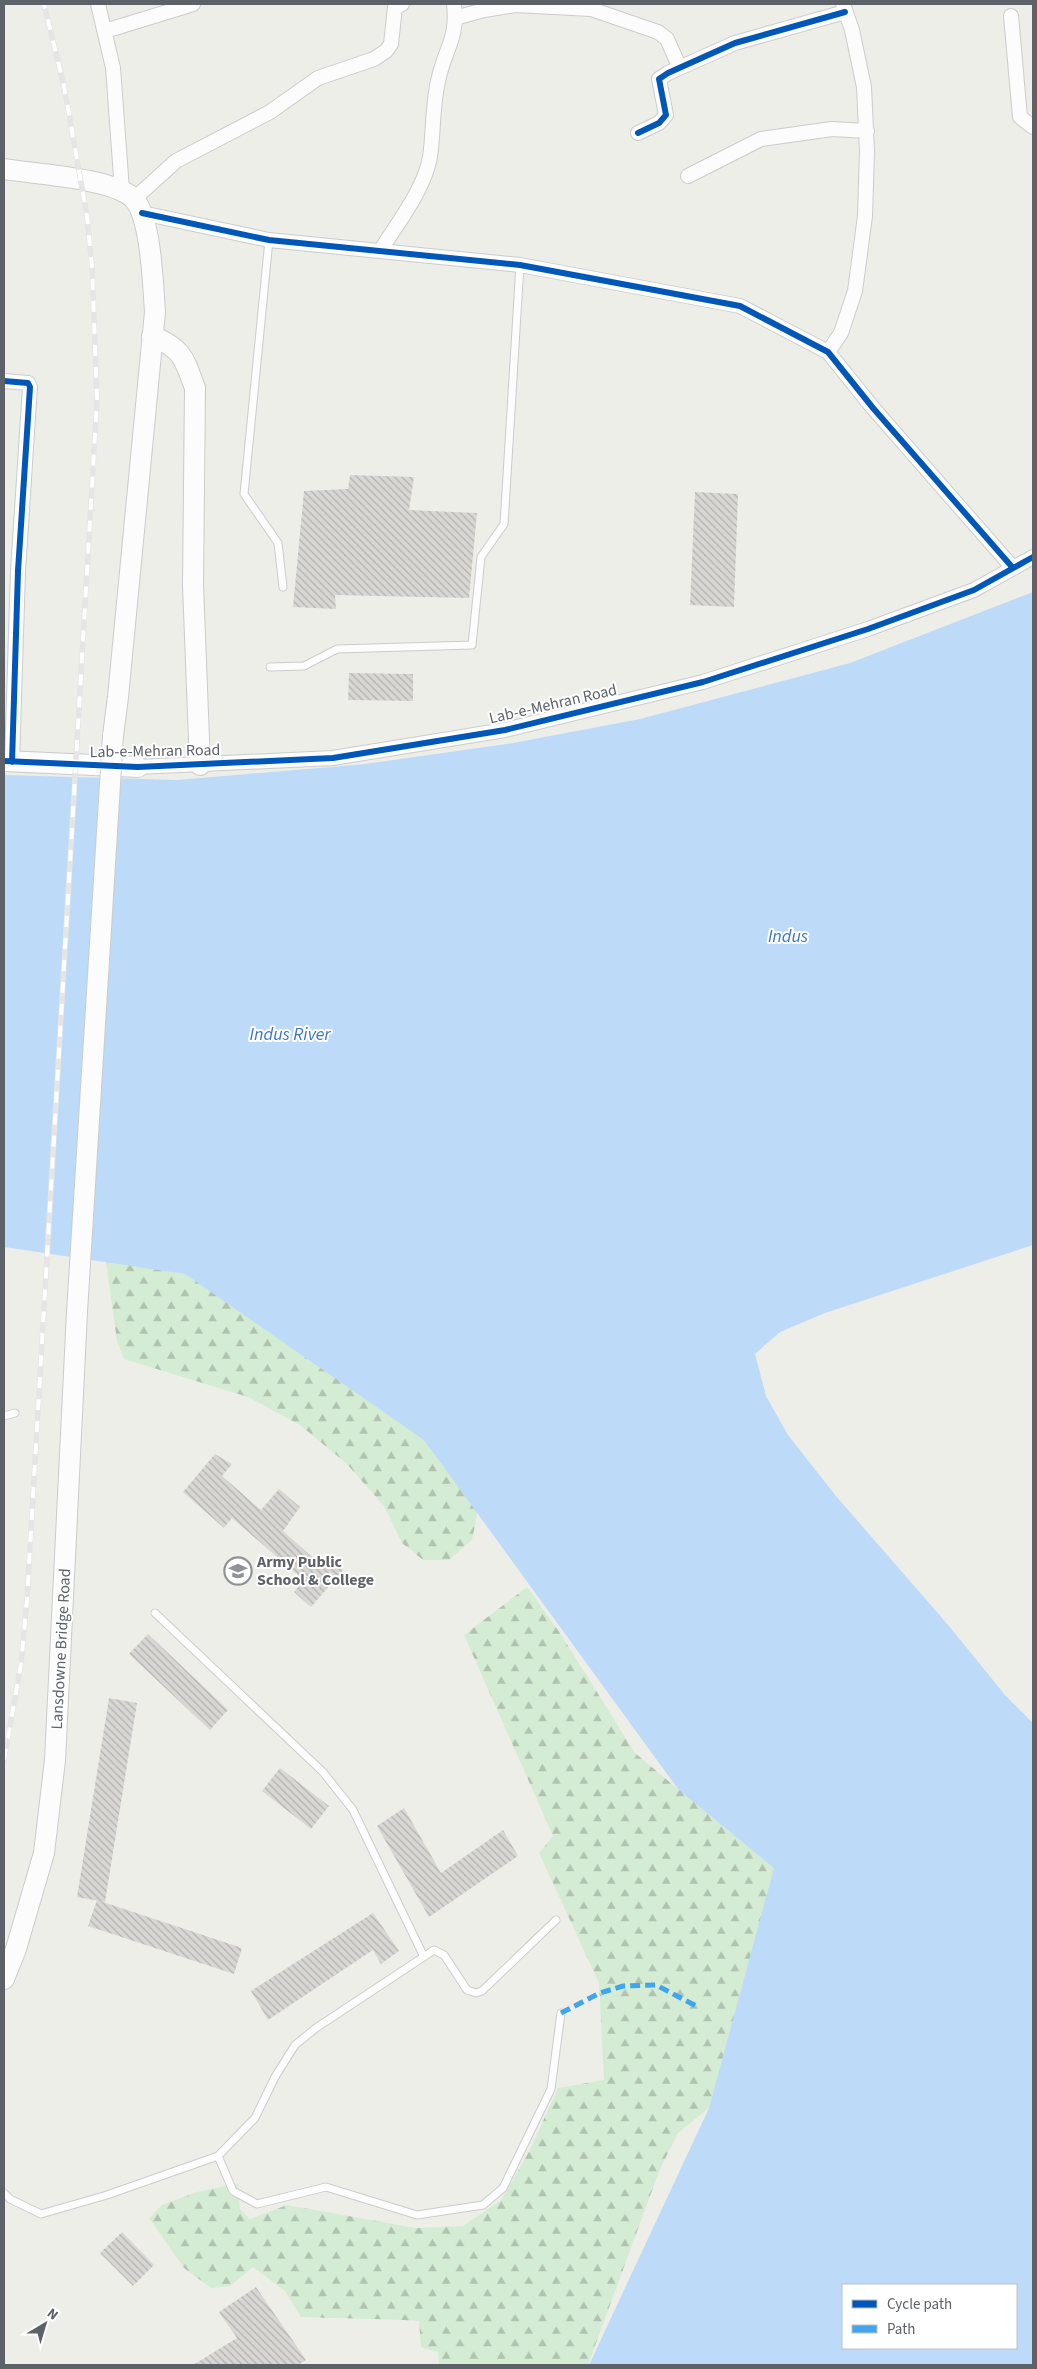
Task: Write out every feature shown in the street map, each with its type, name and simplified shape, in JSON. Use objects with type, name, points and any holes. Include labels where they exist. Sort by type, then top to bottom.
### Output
[{"type":"main road","points":[[4,169],[105,184],[133,201]]},
{"type":"main road","name":"Lansdowne Bridge Road","points":[[4,1979],[16,1949],[44,1853],[55,1760],[77,1312],[113,736],[154,312],[153,271],[133,201]]},
{"type":"main road","points":[[152,336],[171,344],[184,360],[195,388],[193,585],[200,765]]},
{"type":"main road","name":"Lab-e-Mehran Road","points":[[8,761],[138,767]]},
{"type":"street","points":[[98,4],[113,68],[133,201]]},
{"type":"street","points":[[105,31],[193,4]]},
{"type":"street","points":[[133,201],[176,161],[270,112],[318,78],[374,59],[386,51],[391,44],[395,7],[402,4]]},
{"type":"street","points":[[380,251],[414,198],[430,158],[433,115],[439,77],[456,25],[454,11],[484,10],[516,5],[591,9],[658,32],[667,39],[679,66]]},
{"type":"street","points":[[638,133],[659,123],[666,116],[659,78],[679,66],[735,43],[844,8],[852,30],[864,87],[867,131],[865,216],[855,291],[841,333],[828,352]]},
{"type":"street","points":[[1011,16],[1020,116],[1033,128]]},
{"type":"street","points":[[688,176],[761,139],[832,129],[867,131]]},
{"type":"street","points":[[133,201],[269,240],[520,265],[740,306],[828,352],[873,408],[1013,568]]},
{"type":"street","points":[[4,381],[28,383],[30,387],[8,761]]},
{"type":"street","name":"Lab-e-Mehran Road","points":[[138,767],[333,758],[505,730],[702,682],[859,632],[974,590],[1033,557]]},
{"type":"lane","points":[[269,240],[244,494],[278,543],[283,587]]},
{"type":"lane","points":[[270,667],[304,666],[337,648],[472,645],[481,557],[504,524],[520,265]]},
{"type":"lane","points":[[4,1416],[15,1413]]},
{"type":"lane","points":[[155,1614],[324,1772],[353,1810],[424,1957]]},
{"type":"lane","points":[[4,2193],[10,2199],[41,2214],[218,2156],[255,2118],[275,2077],[295,2045],[316,2028],[434,1950],[444,1955],[467,1990],[476,1993],[482,1991],[556,1920]]},
{"type":"lane","points":[[218,2156],[234,2191],[256,2204],[326,2187],[417,2215],[483,2204],[503,2188],[551,2089],[561,2013]]},
{"type":"green space","points":[[102,1234],[345,1351],[481,1495],[472,1540],[449,1560],[423,1560],[402,1543],[384,1506],[346,1463],[300,1425],[248,1397],[124,1359],[117,1341]]},
{"type":"green space","points":[[527,1587],[560,1633],[635,1753],[678,1789],[725,1816],[774,1868],[754,1968],[709,2108],[678,2133],[660,2169],[588,2365],[439,2365],[438,2352],[421,2347],[419,2321],[301,2317],[285,2291],[253,2267],[230,2286],[211,2288],[184,2268],[149,2218],[162,2205],[197,2192],[238,2183],[240,2209],[250,2219],[287,2205],[416,2228],[463,2226],[501,2200],[530,2150],[558,2088],[604,2080],[599,1983],[539,1853],[553,1836],[464,1635]]},
{"type":"water","points":[[1033,592],[1033,1245],[825,1313],[780,1332],[755,1354],[766,1396],[788,1435],[836,1496],[949,1626],[1005,1695],[1033,1723],[1033,2365],[589,2365],[709,2108],[774,1868],[678,1789],[424,1440],[185,1274],[4,1247],[4,775],[177,780],[365,764],[513,743],[640,719],[850,663]]},
{"type":"building","points":[[350,475],[414,477],[409,510],[477,513],[469,598],[335,595],[336,609],[293,607],[304,491],[348,489]]},
{"type":"building","points":[[695,492],[738,494],[734,607],[690,605]]},
{"type":"building","points":[[349,673],[413,674],[413,701],[348,700]]},
{"type":"building","points":[[215,1454],[232,1464],[222,1476],[261,1510],[279,1489],[300,1507],[283,1531],[320,1564],[326,1556],[343,1570],[311,1607],[294,1592],[304,1580],[232,1518],[224,1528],[183,1492]]},
{"type":"building","points":[[148,1634],[228,1710],[210,1730],[129,1654]]},
{"type":"building","points":[[109,1698],[137,1703],[105,1902],[77,1897]]},
{"type":"building","points":[[280,1768],[329,1806],[311,1829],[262,1791]]},
{"type":"building","points":[[404,1808],[441,1873],[503,1830],[518,1856],[429,1917],[377,1826]]},
{"type":"building","points":[[97,1900],[242,1948],[234,1974],[88,1926]]},
{"type":"building","points":[[373,1913],[399,1951],[381,1964],[373,1950],[268,2020],[251,1991]]},
{"type":"building","points":[[122,2232],[154,2265],[133,2286],[100,2253]]},
{"type":"building","points":[[256,2287],[306,2360],[298,2365],[193,2365],[237,2338],[219,2312]]},
{"type":"railway","points":[[4,1760],[21,1664],[27,1599],[97,400],[92,267],[87,216],[64,86],[44,4]]},
{"type":"marked path","points":[[561,2013],[600,1993],[623,1986],[656,1985],[698,2007]]},
{"type":"cycle path","points":[[638,133],[659,123],[666,115],[659,79],[668,73],[735,43],[845,12]]},
{"type":"cycle path","points":[[142,213],[269,240],[520,265],[740,306],[828,352],[873,408],[1013,568]]},
{"type":"cycle path","points":[[4,381],[28,383],[30,387],[18,571],[12,762]]},
{"type":"cycle path","points":[[4,761],[138,767],[333,758],[505,730],[703,682],[868,629],[974,590],[1033,557]]},
{"type":"place","name":"Army Public School & College","points":[[238,1571]]},
{"type":"water label","name":"Indus","points":[[788,936]]},
{"type":"water label","name":"Indus River","points":[[290,1034]]}]
